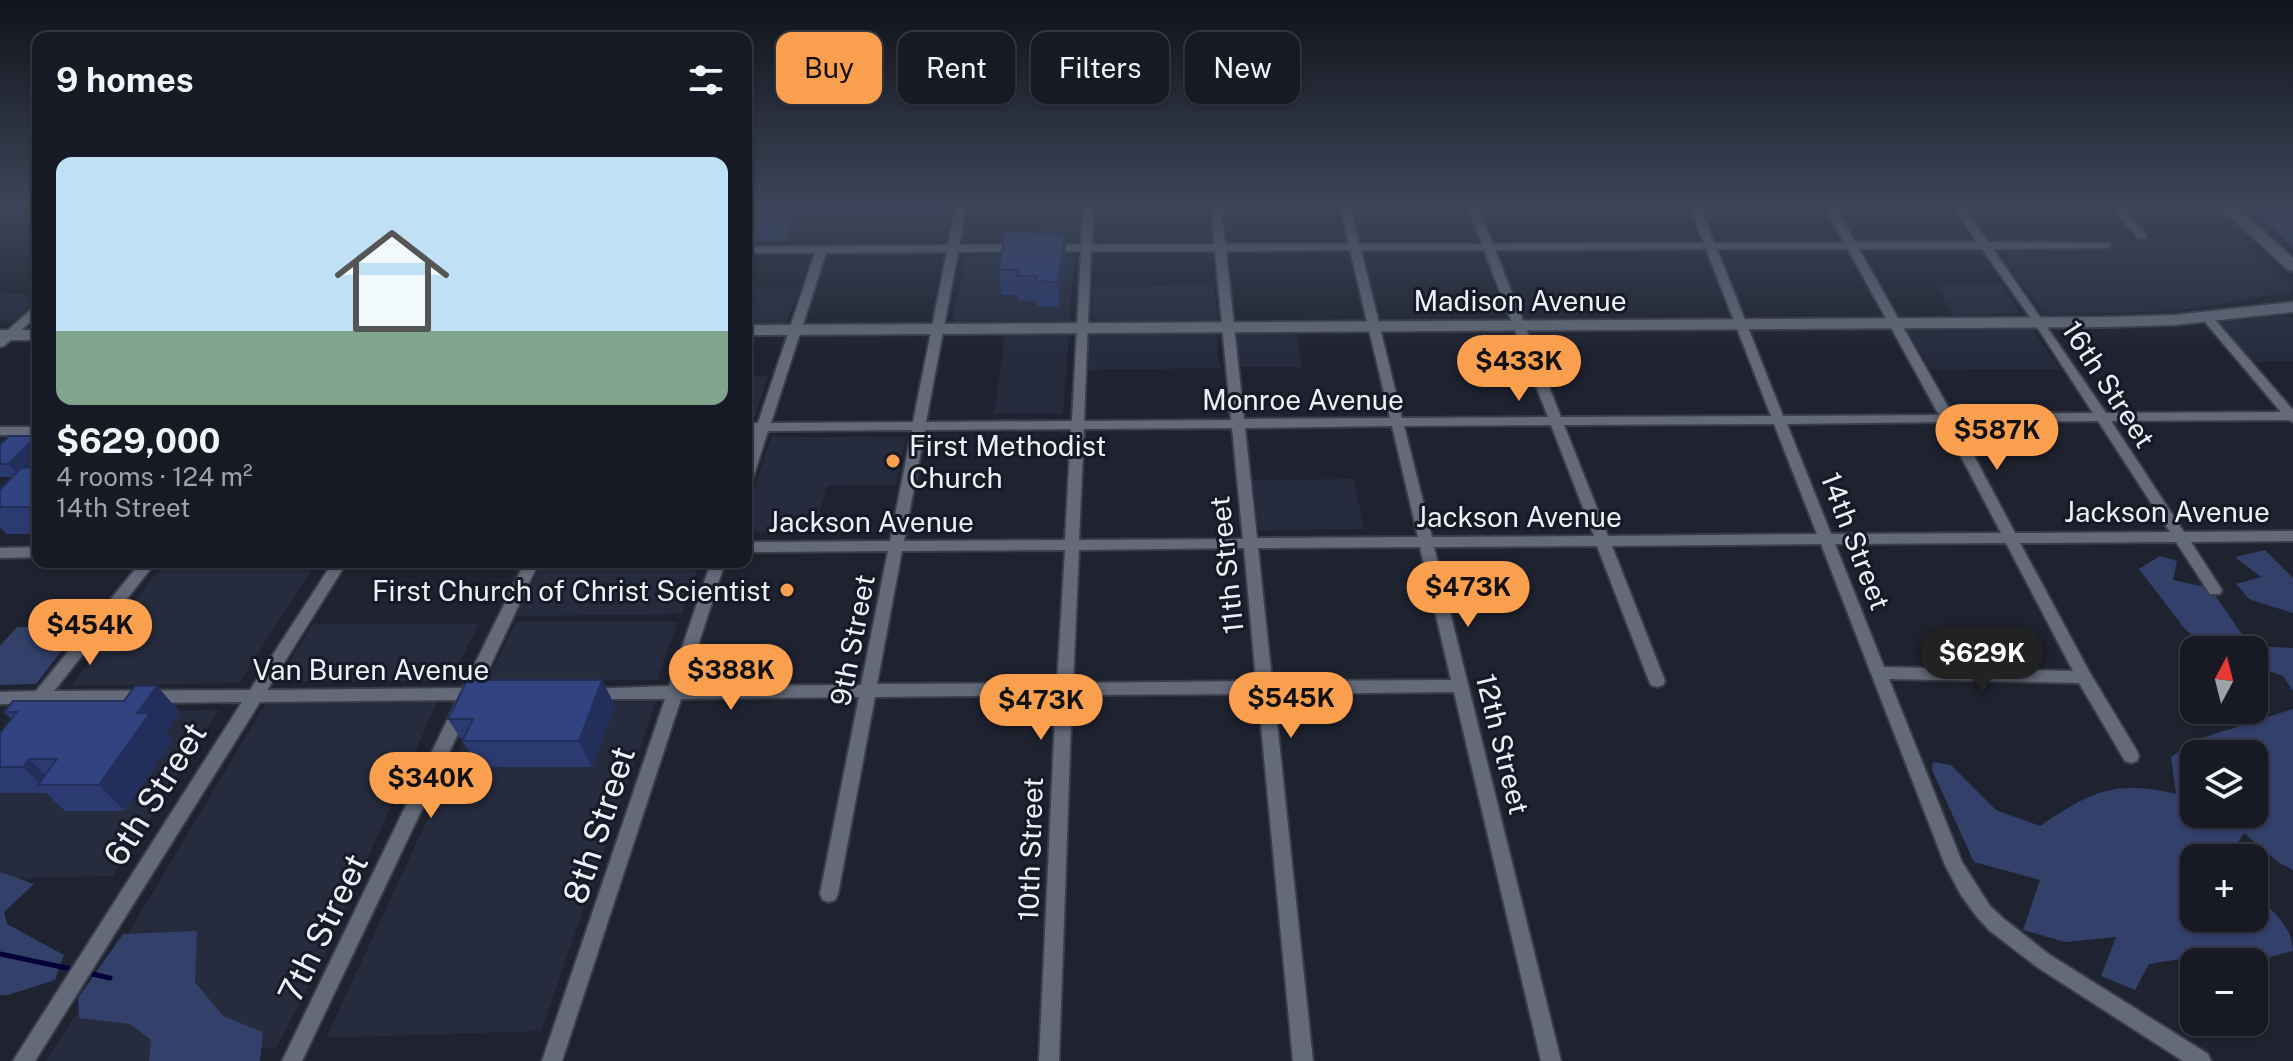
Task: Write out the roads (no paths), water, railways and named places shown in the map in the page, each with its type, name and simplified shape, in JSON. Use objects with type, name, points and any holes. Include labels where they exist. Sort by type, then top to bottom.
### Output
[{"type":"street","points":[[752,460],[819,257]]},
{"type":"street","name":"9th Street","points":[[829,894],[952,257]]},
{"type":"street","name":"10th Street","points":[[1049,1061],[1086,257]]},
{"type":"street","name":"11th Street","points":[[1221,257],[1303,1061]]},
{"type":"street","name":"12th Street","points":[[1357,257],[1551,1061]]},
{"type":"street","points":[[1493,257],[1657,681]]},
{"type":"street","name":"14th Street","points":[[1714,257],[1739,324],[1781,419],[1954,865],[1971,897],[1996,924],[2031,951],[2201,1061]]},
{"type":"street","points":[[1856,257],[1948,419],[2084,677],[2131,756]]},
{"type":"street","name":"16th Street","points":[[1992,257],[2040,323],[2215,590]]},
{"type":"street","name":"Madison Avenue","points":[[752,330],[2141,322],[2293,307]]},
{"type":"street","points":[[3,338],[32,314]]},
{"type":"street","points":[[2206,316],[2293,417]]},
{"type":"street","points":[[3,338],[32,336]]},
{"type":"street","name":"Monroe Avenue","points":[[752,427],[2293,417]]},
{"type":"street","points":[[0,431],[32,431]]},
{"type":"street","name":"Jackson Avenue","points":[[752,547],[2293,536]]},
{"type":"street","points":[[0,553],[32,552]]},
{"type":"street","points":[[35,704],[144,568]]},
{"type":"street","name":"6th Street","points":[[23,1061],[336,568]]},
{"type":"street","name":"7th Street","points":[[292,1061],[529,568]]},
{"type":"street","name":"8th Street","points":[[552,1061],[716,568]]},
{"type":"street","points":[[1881,673],[2084,677]]},
{"type":"street","points":[[580,693],[1462,686]]},
{"type":"street","name":"Van Buren Avenue","points":[[0,698],[35,704],[255,696],[500,693]]},
{"type":"waterway","points":[[0,954],[76,970]]},
{"type":"waterway","points":[[88,973],[110,978]]},
{"type":"place","name":"First Methodist Church","points":[[893,461]]},
{"type":"place","name":"First Church of Christ Scientist","points":[[787,590]]}]
